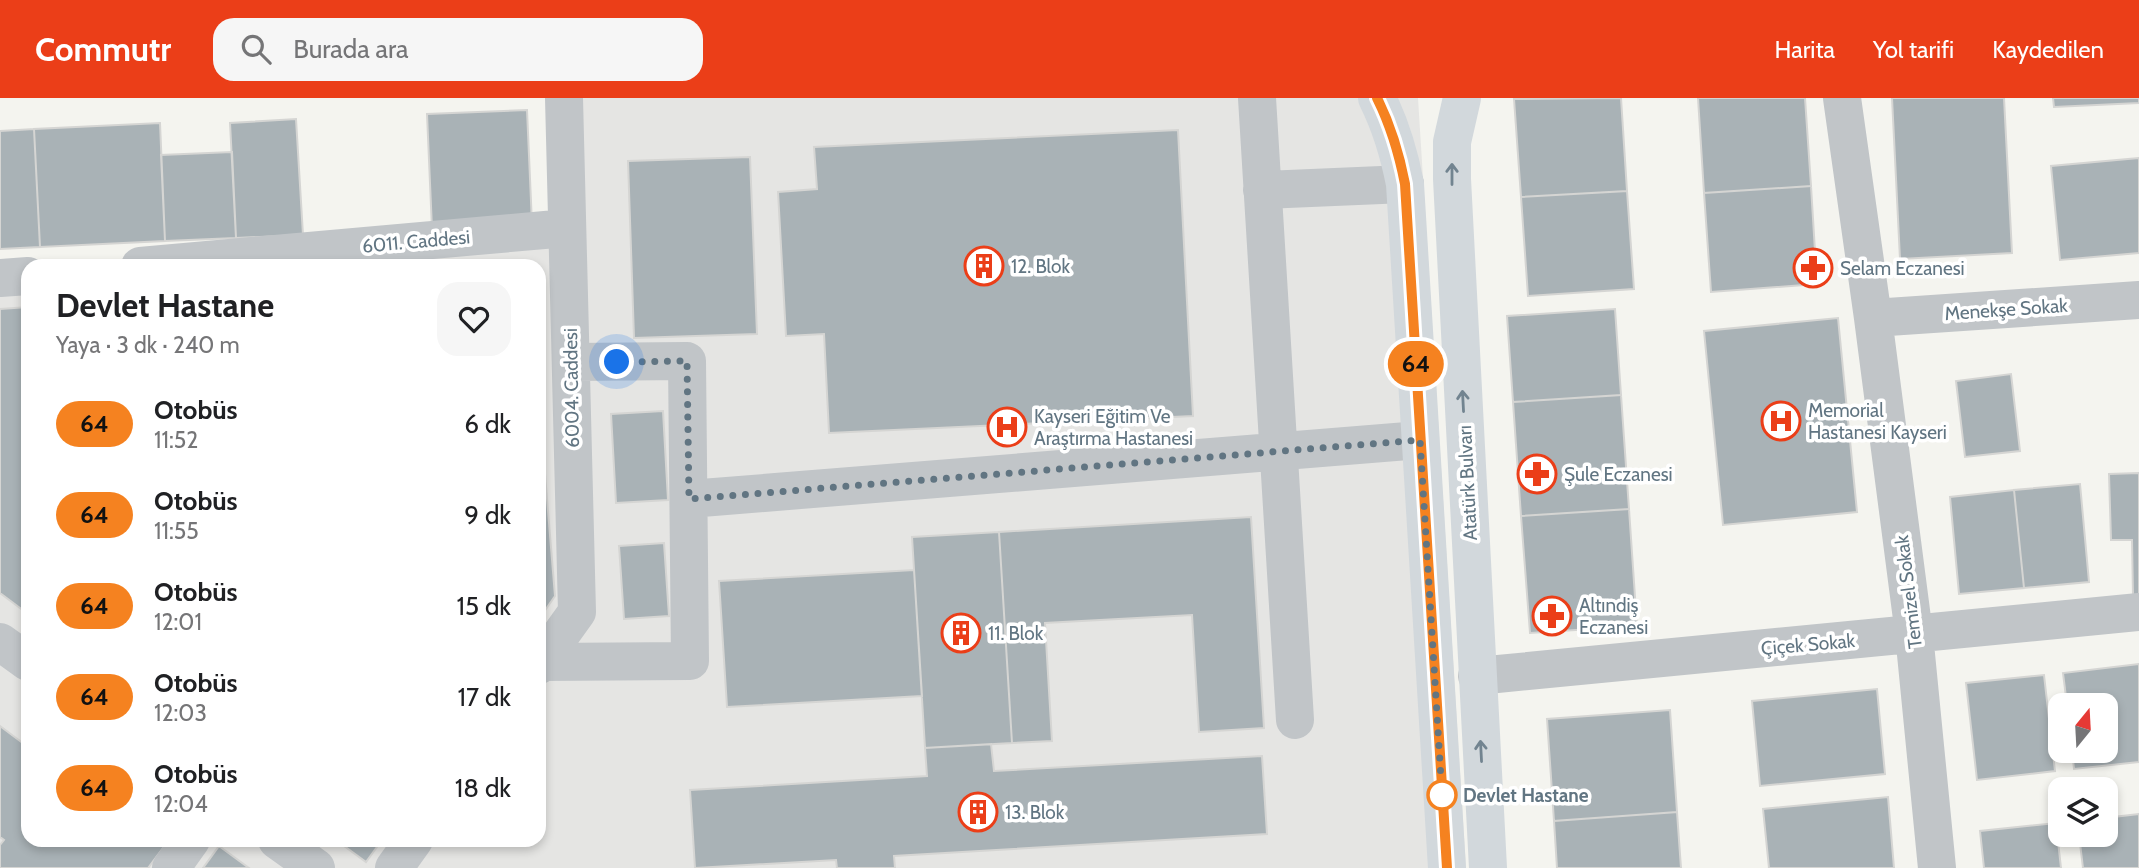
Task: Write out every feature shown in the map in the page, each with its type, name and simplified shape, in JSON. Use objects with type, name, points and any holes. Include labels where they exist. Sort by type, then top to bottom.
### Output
[{"type":"main road","points":[[1377,98],[1389,121],[1405,184],[1447,868]]},
{"type":"main road","name":"Atatürk Bulvarı","points":[[1462,98],[1452,142],[1451,179],[1488,868]]},
{"type":"street","name":"6004. Caddesi","points":[[546,656],[577,612],[564,98]]},
{"type":"street","points":[[1256,98],[1295,720]]},
{"type":"street","name":"Temizel Sokak","points":[[1842,98],[1914,634],[1937,868]]},
{"type":"street","points":[[1262,190],[1405,184]]},
{"type":"street","name":"6011. Caddesi","points":[[219,259],[568,228]]},
{"type":"street","points":[[0,278],[21,276]]},
{"type":"street","name":"Menekşe Sokak","points":[[1873,318],[2139,300]]},
{"type":"street","points":[[546,664],[690,661],[687,361],[571,362]]},
{"type":"street","points":[[689,499],[1420,440]]},
{"type":"street","name":"Çiçek Sokak","points":[[1477,676],[2139,612]]},
{"type":"street","points":[[171,868],[186,847]]},
{"type":"street","points":[[287,847],[316,868]]},
{"type":"street","points":[[394,868],[409,847]]},
{"type":"shaded area","name":"Kayseri Eğitim Ve Araştırma Hastanesi","points":[[558,98],[1418,98],[1466,868],[0,868],[0,275],[21,274],[21,847],[546,847],[546,259],[283,259],[565,243]]},
{"type":"building","points":[[1621,98],[1627,191],[1521,197],[1514,99]]},
{"type":"building","points":[[1698,98],[1805,98],[1811,186],[1704,193]]},
{"type":"building","points":[[1892,98],[2004,98],[2012,253],[1900,259]]},
{"type":"building","points":[[2053,98],[2139,98],[2139,103],[2054,107]]},
{"type":"building","points":[[527,110],[532,224],[432,229],[427,114]]},
{"type":"building","points":[[296,119],[303,235],[236,238],[230,123]]},
{"type":"building","points":[[160,123],[165,241],[40,247],[34,129]]},
{"type":"building","points":[[34,129],[40,247],[0,249],[0,131]]},
{"type":"building","name":"12. Blok","points":[[1178,130],[1193,416],[829,433],[824,334],[786,336],[778,192],[817,189],[814,147]]},
{"type":"building","points":[[232,152],[236,238],[165,241],[161,155]]},
{"type":"building","points":[[750,157],[757,334],[634,338],[628,161]]},
{"type":"building","points":[[2139,158],[2139,253],[2060,260],[2051,166]]},
{"type":"building","points":[[1811,186],[1817,284],[1711,292],[1704,193]]},
{"type":"building","points":[[1627,191],[1634,289],[1528,296],[1521,197]]},
{"type":"building","points":[[21,308],[21,609],[0,593],[0,309]]},
{"type":"building","points":[[1615,309],[1621,395],[1513,402],[1507,316]]},
{"type":"building","name":"Memorial Hastanesi Kayseri","points":[[1838,318],[1857,512],[1723,525],[1704,331]]},
{"type":"building","points":[[2011,374],[2020,451],[1965,457],[1956,381]]},
{"type":"building","points":[[1621,395],[1629,509],[1521,516],[1513,402]]},
{"type":"building","points":[[663,411],[668,500],[616,503],[611,414]]},
{"type":"building","points":[[2139,473],[2139,596],[2133,596],[2132,540],[2111,540],[2109,474]]},
{"type":"building","points":[[2080,484],[2089,582],[2024,588],[2014,490]]},
{"type":"building","points":[[546,486],[555,596],[546,609]]},
{"type":"building","points":[[2014,490],[2024,588],[1959,594],[1950,497]]},
{"type":"building","points":[[1629,509],[1637,626],[1530,633],[1521,516]]},
{"type":"building","points":[[1251,517],[1264,728],[1199,732],[1192,615],[1045,623],[1052,741],[1012,743],[999,532]]},
{"type":"building","name":"11. Blok","points":[[999,532],[1012,743],[925,748],[912,537]]},
{"type":"building","points":[[664,543],[669,616],[624,619],[619,546]]},
{"type":"building","points":[[914,570],[922,696],[727,707],[719,581]]},
{"type":"building","points":[[2139,664],[2139,762],[2074,769],[2073,763],[2118,763],[2118,693],[2066,693],[2063,673]]},
{"type":"building","points":[[2044,675],[2048,710],[2048,763],[2054,763],[2055,771],[1977,780],[1966,683]]},
{"type":"building","points":[[1877,689],[1885,774],[1760,786],[1752,701]]},
{"type":"building","points":[[1670,710],[1677,812],[1554,821],[1547,719]]},
{"type":"building","points":[[0,726],[21,742],[21,847],[164,847],[148,868],[0,868],[0,845],[4,840],[0,837]]},
{"type":"building","name":"13. Blok","points":[[991,744],[994,771],[1262,756],[1267,834],[894,856],[895,868],[837,868],[836,860],[695,868],[690,790],[927,776],[925,748]]},
{"type":"building","points":[[1888,797],[1894,868],[1769,868],[1763,809]]},
{"type":"building","points":[[1677,812],[1681,868],[1557,868],[1554,821]]},
{"type":"building","points":[[2139,814],[2139,868],[2083,868],[2080,847],[2118,847],[2118,816]]},
{"type":"building","points":[[2048,824],[2048,847],[2059,847],[2061,868],[1984,868],[1980,831]]},
{"type":"building","points":[[220,847],[249,868],[203,868]]},
{"type":"building","points":[[346,847],[377,847],[366,862]]},
{"type":"bus line","name":"64","points":[[1377,98],[1389,121],[1405,184],[1447,868]]},
{"type":"place","name":"12. Blok","points":[[984,266]]},
{"type":"place","name":"Selam Eczanesi","points":[[1813,268]]},
{"type":"place","name":"Memorial Hastanesi Kayseri","points":[[1781,421]]},
{"type":"place","name":"Kayseri Eğitim Ve Araştırma Hastanesi","points":[[1007,427]]},
{"type":"place","name":"Şule Eczanesi","points":[[1537,474]]},
{"type":"place","name":"Altındiş Eczanesi","points":[[1552,616]]},
{"type":"place","name":"11. Blok","points":[[961,633]]},
{"type":"place","name":"Devlet Hastane","points":[[1442,795]]},
{"type":"place","name":"13. Blok","points":[[978,812]]},
{"type":"route","points":[[617,362],[687,361],[689,499],[1420,440],[1442,795]]}]
